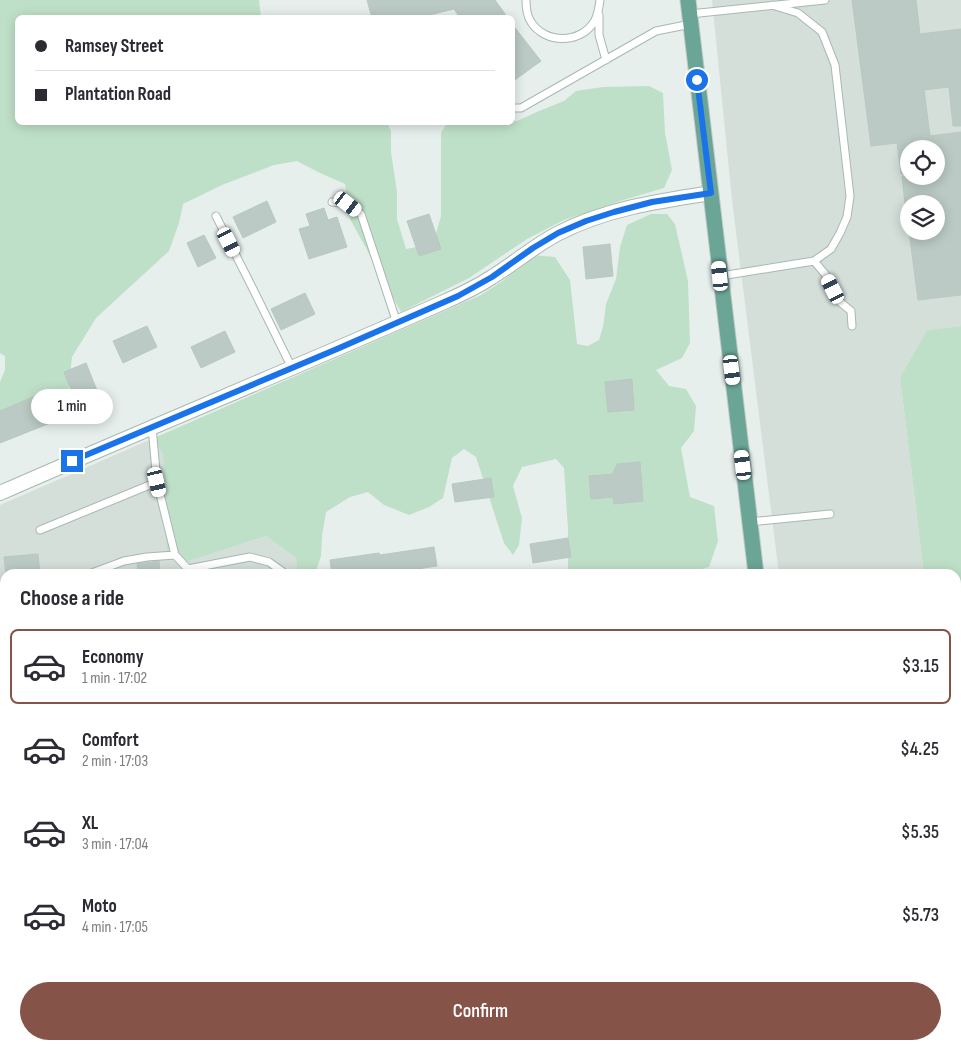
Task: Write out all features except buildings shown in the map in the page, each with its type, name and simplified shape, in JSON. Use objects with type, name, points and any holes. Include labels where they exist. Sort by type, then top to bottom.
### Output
[{"type":"main road","points":[[689,13],[755,569]]},
{"type":"street","points":[[0,493],[458,296],[492,277],[558,233],[586,221],[652,202],[711,193]]},
{"type":"lane","points":[[526,0],[531,22],[550,37],[562,39],[574,37],[585,32],[593,23],[598,12]]},
{"type":"lane","points":[[600,0],[598,12],[599,36],[606,60]]},
{"type":"lane","points":[[515,108],[521,108],[689,13],[825,0]]},
{"type":"lane","points":[[720,276],[814,261],[831,249],[847,217],[850,196],[835,65],[822,32],[798,14],[772,5]]},
{"type":"lane","points":[[332,202],[348,204],[361,214],[397,323]]},
{"type":"lane","points":[[216,216],[292,368]]},
{"type":"lane","points":[[814,261],[825,274],[840,302],[851,312],[852,326]]},
{"type":"lane","points":[[152,427],[157,482],[174,555],[187,569]]},
{"type":"lane","points":[[40,530],[157,482]]},
{"type":"lane","points":[[750,522],[830,514]]},
{"type":"lane","points":[[103,569],[124,561],[174,555]]},
{"type":"lane","points":[[198,569],[250,557],[269,562],[279,569]]},
{"type":"shaded area","points":[[712,0],[961,0],[961,326],[927,330],[900,377],[923,569],[778,569],[732,200]]},
{"type":"shaded area","points":[[154,438],[163,455],[168,555],[180,564],[266,536],[296,558],[297,569],[0,569],[0,505]]},
{"type":"green space","points":[[0,0],[259,0],[261,15],[15,15],[15,125],[388,125],[391,131],[391,152],[397,192],[397,219],[406,249],[433,244],[441,216],[441,133],[446,125],[515,125],[515,121],[564,101],[576,91],[603,87],[649,86],[663,93],[665,133],[672,170],[664,188],[564,220],[527,239],[469,278],[401,312],[350,219],[345,184],[297,161],[274,165],[222,185],[183,204],[179,223],[169,251],[96,318],[72,357],[68,394],[58,409],[29,417],[0,414],[0,382],[5,370],[5,356],[0,353]]},
{"type":"green space","points":[[651,214],[667,214],[675,224],[688,281],[690,343],[682,358],[656,370],[669,386],[686,389],[696,406],[694,431],[681,448],[690,497],[714,506],[718,541],[709,567],[702,569],[568,569],[568,529],[564,468],[556,459],[522,467],[513,486],[522,518],[519,545],[513,555],[504,543],[476,457],[464,449],[452,458],[443,498],[429,507],[409,515],[384,505],[368,492],[350,497],[326,512],[321,556],[317,569],[297,569],[296,558],[266,536],[180,564],[167,555],[163,455],[154,438],[481,295],[504,280],[533,255],[555,257],[570,280],[577,344],[588,346],[599,340],[606,304],[616,279],[620,247],[627,225]]},
{"type":"green space","points":[[961,326],[961,569],[923,569],[900,377],[927,330]]},
{"type":"route","points":[[72,461],[458,296],[492,277],[558,233],[586,221],[652,202],[711,193],[697,80]]}]
